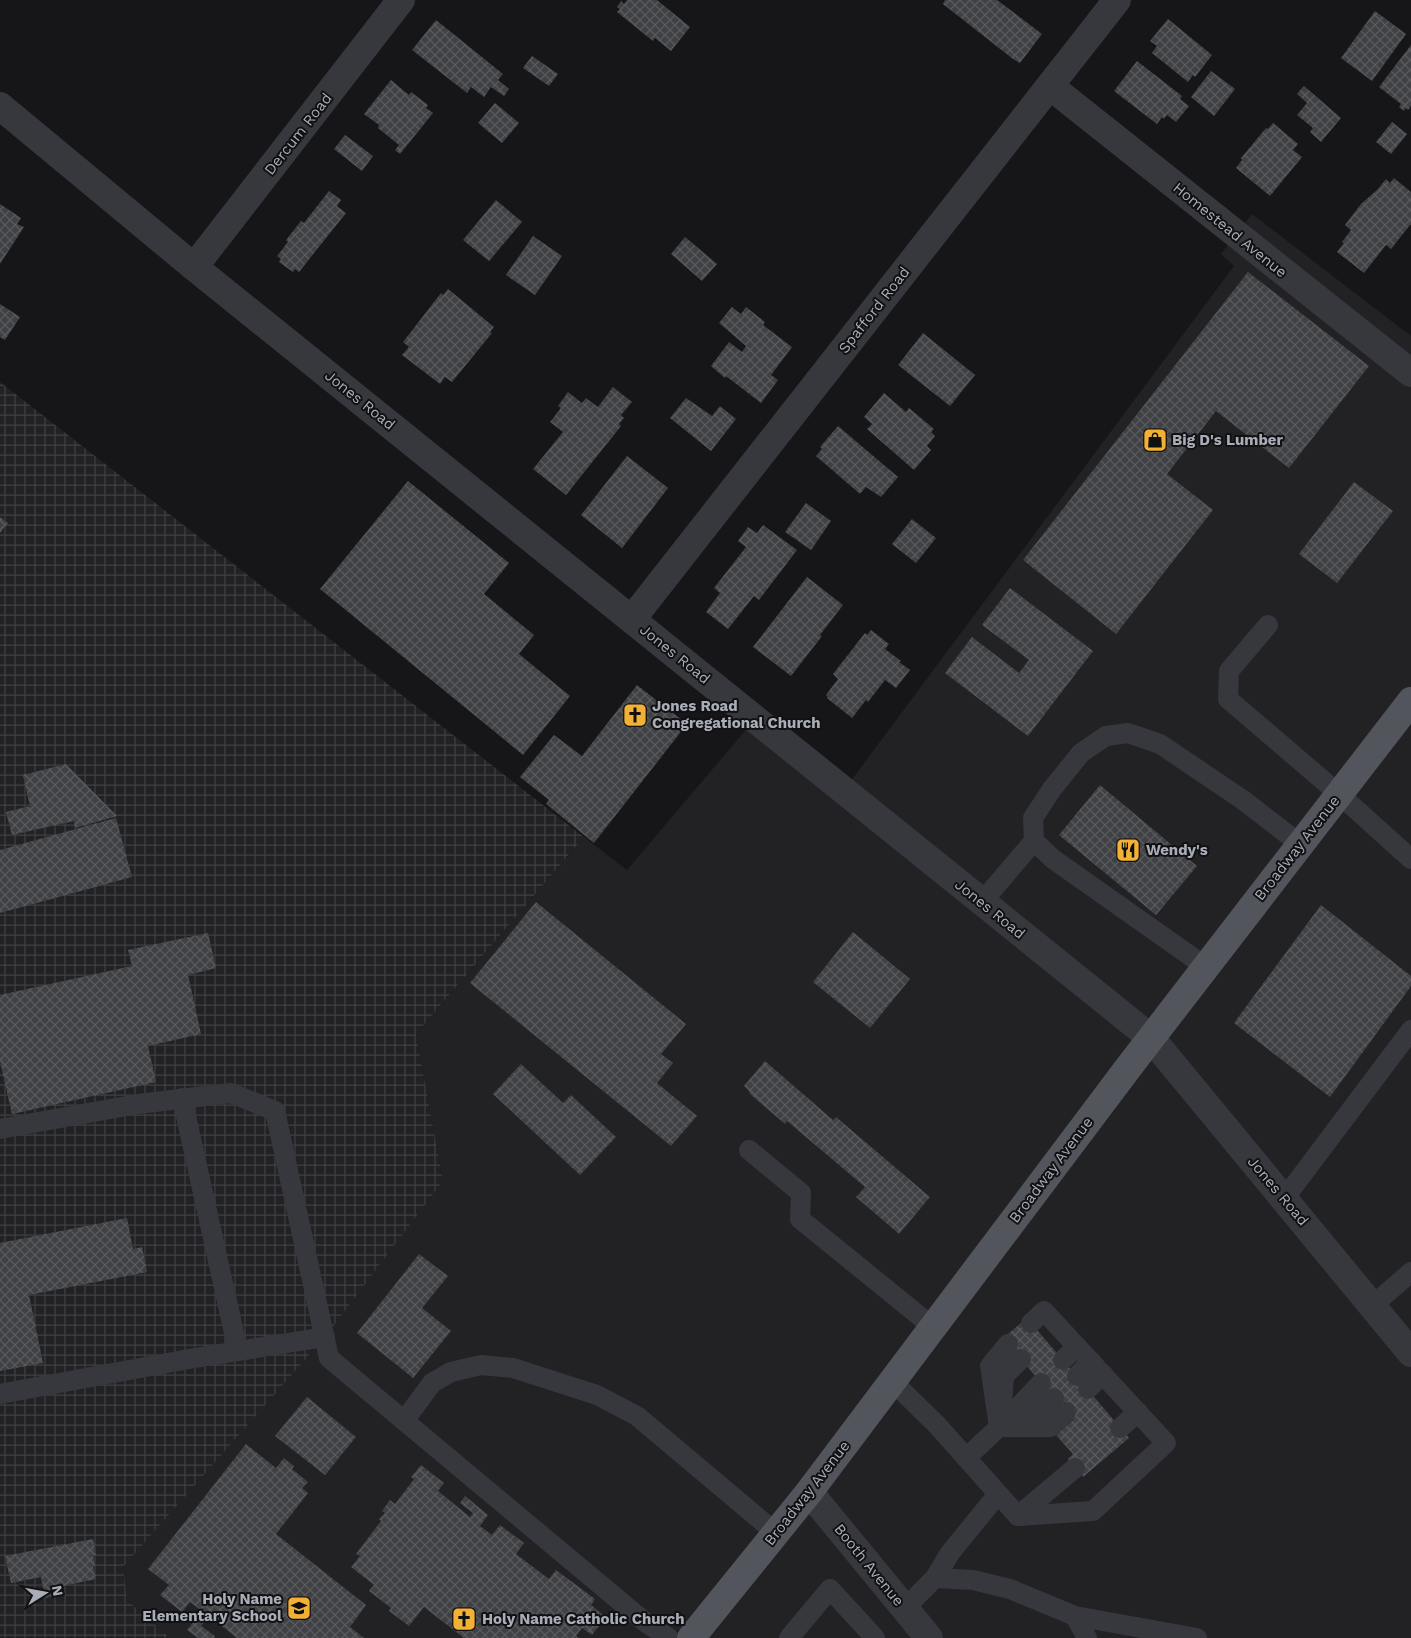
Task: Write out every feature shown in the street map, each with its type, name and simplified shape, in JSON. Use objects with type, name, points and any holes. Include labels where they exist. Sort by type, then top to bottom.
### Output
[{"type":"main road","name":"Broadway Avenue","points":[[691,1638],[809,1492],[1151,1038],[1411,701]]},
{"type":"street","name":"Dercum Road","points":[[194,267],[401,0]]},
{"type":"street","name":"Spafford Road","points":[[632,619],[1117,0]]},
{"type":"street","name":"Homestead Avenue","points":[[1050,86],[1411,374]]},
{"type":"street","name":"Jones Road","points":[[0,106],[194,267],[1151,1038],[1411,1353]]},
{"type":"street","name":"Booth Avenue","points":[[809,1492],[928,1638]]},
{"type":"lane","points":[[1268,625],[1229,671],[1228,699],[1339,794],[1411,859]]},
{"type":"lane","points":[[982,902],[1034,841],[1033,818],[1052,789],[1081,753],[1106,736],[1128,733],[1160,744],[1243,800],[1300,844]]},
{"type":"lane","points":[[1034,841],[1053,859],[1206,967]]},
{"type":"lane","points":[[1284,1200],[1411,1030]]},
{"type":"lane","points":[[0,1129],[138,1104],[231,1093],[275,1111],[329,1358],[645,1622],[669,1638]]},
{"type":"lane","points":[[182,1098],[238,1351]]},
{"type":"lane","points":[[749,1150],[801,1193],[800,1219],[933,1327]]},
{"type":"lane","points":[[1372,1306],[1411,1272]]},
{"type":"lane","points":[[1018,1516],[1092,1511],[1166,1443],[1097,1368],[1070,1353],[1051,1332],[1044,1311],[1031,1323]]},
{"type":"lane","points":[[0,1394],[325,1337]]},
{"type":"lane","points":[[999,1428],[990,1366],[1014,1351]]},
{"type":"lane","points":[[404,1421],[432,1383],[451,1372],[481,1365],[513,1368],[597,1395],[637,1416],[776,1533]]},
{"type":"lane","points":[[1082,1383],[1097,1368]]},
{"type":"lane","points":[[892,1381],[937,1425],[1018,1516]]},
{"type":"lane","points":[[966,1458],[999,1428],[1041,1383]]},
{"type":"lane","points":[[999,1428],[1051,1427],[1060,1405]]},
{"type":"lane","points":[[1120,1428],[1138,1412]]},
{"type":"lane","points":[[1018,1516],[1075,1468]]},
{"type":"lane","points":[[904,1609],[934,1578],[950,1553],[998,1494]]},
{"type":"lane","points":[[934,1578],[973,1580],[1010,1589],[1075,1616],[1197,1638]]},
{"type":"lane","points":[[789,1638],[830,1589],[875,1638]]},
{"type":"lane","points":[[1075,1616],[1086,1638]]},
{"type":"shaded area","points":[[1252,214],[1411,336],[1411,1638],[170,1638],[127,1600],[122,1567],[443,1181],[416,1034],[584,837],[627,870],[755,719],[844,790],[1234,266],[1221,254]]},
{"type":"shaded area","points":[[0,382],[584,837],[416,1034],[443,1181],[325,1337],[123,1567],[127,1600],[170,1638],[0,1638]]},
{"type":"building","points":[[627,0],[657,0],[690,27],[671,51],[655,38],[653,41],[617,12],[620,9],[617,7],[621,1],[624,4]]},
{"type":"building","points":[[945,0],[997,0],[1042,34],[1020,63],[943,4]]},
{"type":"building","points":[[1375,11],[1406,34],[1372,81],[1341,58]]},
{"type":"building","points":[[1168,19],[1212,55],[1195,77],[1193,75],[1188,82],[1152,53],[1157,46],[1150,41]]},
{"type":"building","points":[[436,20],[503,74],[498,80],[509,89],[504,96],[491,87],[484,97],[471,87],[467,93],[412,50]]},
{"type":"building","points":[[1411,45],[1411,106],[1408,110],[1406,108],[1404,111],[1399,107],[1401,104],[1379,87]]},
{"type":"building","points":[[532,56],[558,74],[549,86],[523,68]]},
{"type":"building","points":[[1137,61],[1182,96],[1180,99],[1189,106],[1176,122],[1167,115],[1164,119],[1162,117],[1157,124],[1114,91]]},
{"type":"building","points":[[1211,71],[1235,89],[1214,116],[1191,97]]},
{"type":"building","points":[[391,80],[409,95],[411,92],[428,105],[426,108],[433,113],[400,154],[395,150],[399,145],[378,128],[379,125],[364,114]]},
{"type":"building","points":[[1304,86],[1341,118],[1321,142],[1310,132],[1313,128],[1297,115],[1307,103],[1297,94]]},
{"type":"building","points":[[495,103],[519,123],[502,143],[478,123]]},
{"type":"building","points":[[1392,122],[1407,134],[1391,154],[1376,142]]},
{"type":"building","points":[[1273,123],[1298,144],[1293,150],[1302,157],[1270,196],[1236,168],[1242,160],[1241,158],[1266,128],[1268,129]]},
{"type":"building","points":[[345,135],[373,156],[362,171],[334,149]]},
{"type":"building","points":[[1394,178],[1411,192],[1411,225],[1391,249],[1386,245],[1364,273],[1337,252],[1351,230],[1345,225],[1361,204],[1386,179],[1390,183]]},
{"type":"building","points":[[329,191],[341,200],[337,206],[346,213],[299,272],[295,269],[293,272],[279,262],[281,259],[277,256],[288,242],[286,240],[301,221],[304,223]]},
{"type":"building","points":[[496,200],[522,222],[489,261],[463,240]]},
{"type":"building","points":[[0,204],[21,218],[17,224],[24,227],[0,264]]},
{"type":"building","points":[[533,236],[562,256],[535,295],[506,275]]},
{"type":"building","points":[[685,237],[717,264],[702,281],[671,254]]},
{"type":"building","name":"Big D's Lumber","points":[[1248,272],[1369,366],[1289,468],[1216,411],[1167,474],[1213,510],[1116,634],[1023,560]]},
{"type":"building","points":[[448,289],[494,327],[490,332],[492,333],[452,382],[445,377],[440,384],[402,355],[409,347],[403,342],[441,293],[443,295]]},
{"type":"building","points":[[0,304],[20,317],[5,340],[0,337]]},
{"type":"building","points":[[732,307],[741,314],[746,307],[765,322],[763,325],[792,347],[771,375],[778,380],[761,403],[711,366],[729,342],[742,352],[746,346],[719,323]]},
{"type":"building","points":[[923,333],[975,375],[950,406],[898,365]]},
{"type":"building","points":[[613,387],[632,402],[621,415],[624,418],[619,424],[621,426],[566,495],[533,469],[563,432],[550,422],[561,408],[558,406],[568,392],[582,403],[586,398],[598,407]]},
{"type":"building","points":[[884,393],[906,412],[909,408],[934,429],[931,432],[935,436],[927,446],[931,450],[914,470],[867,429],[872,424],[864,417]]},
{"type":"building","points":[[686,398],[712,416],[720,406],[736,419],[711,451],[670,418]]},
{"type":"building","points":[[838,426],[898,477],[881,497],[866,487],[860,494],[816,456],[822,449],[820,447]]},
{"type":"building","points":[[627,456],[668,488],[622,548],[581,515]]},
{"type":"building","points":[[408,481],[509,563],[484,594],[534,635],[519,654],[570,696],[523,755],[320,589]]},
{"type":"building","points":[[1354,482],[1393,511],[1337,583],[1299,554]]},
{"type":"building","points":[[806,503],[831,521],[811,550],[785,532]]},
{"type":"building","points":[[0,517],[8,523],[0,533]]},
{"type":"building","points":[[912,519],[936,538],[916,563],[892,544]]},
{"type":"building","points":[[763,525],[797,550],[759,600],[754,596],[728,629],[706,612],[720,593],[714,588],[746,547],[738,541],[748,527],[757,533]]},
{"type":"building","points":[[807,577],[843,605],[791,676],[753,647]]},
{"type":"building","points":[[1010,588],[1093,651],[1028,736],[945,673],[972,637],[1019,673],[1029,660],[982,625]]},
{"type":"building","points":[[871,630],[889,644],[885,649],[910,670],[896,688],[885,680],[868,702],[866,700],[852,718],[827,698],[826,695],[838,679],[833,674],[865,633],[867,635]]},
{"type":"building","points":[[637,685],[687,724],[594,843],[546,804],[549,800],[520,777],[554,735],[582,756]]},
{"type":"building","points":[[66,764],[117,816],[75,828],[74,821],[12,835],[6,812],[30,806],[23,775]]},
{"type":"building","name":"Wendy's","points":[[1100,785],[1197,866],[1156,915],[1059,835]]},
{"type":"building","points":[[116,818],[132,877],[0,913],[0,850]]},
{"type":"building","points":[[536,902],[686,1024],[661,1054],[673,1063],[657,1083],[697,1116],[671,1146],[470,983]]},
{"type":"building","points":[[1321,905],[1411,976],[1411,986],[1330,1097],[1234,1023]]},
{"type":"building","points":[[853,932],[910,979],[870,1028],[813,982]]},
{"type":"building","points":[[208,933],[216,968],[188,975],[201,1034],[148,1046],[156,1082],[12,1114],[0,1061],[0,995],[132,966],[128,950]]},
{"type":"building","points":[[765,1061],[833,1120],[836,1117],[930,1197],[899,1234],[856,1197],[865,1187],[787,1121],[785,1124],[749,1093],[744,1086]]},
{"type":"building","points":[[521,1064],[563,1103],[571,1095],[616,1137],[580,1175],[493,1094]]},
{"type":"building","points":[[127,1218],[133,1249],[142,1247],[147,1272],[29,1295],[43,1363],[0,1371],[0,1243]]},
{"type":"building","points":[[419,1254],[448,1276],[422,1308],[451,1331],[413,1378],[357,1333]]},
{"type":"building","points":[[1027,1318],[1129,1438],[1083,1477],[1068,1459],[1073,1454],[1056,1435],[1073,1420],[1003,1338]]},
{"type":"building","points":[[307,1397],[356,1437],[325,1475],[275,1436]]},
{"type":"building","points":[[246,1444],[276,1468],[284,1458],[294,1466],[292,1469],[308,1482],[302,1488],[308,1493],[276,1534],[366,1605],[350,1627],[364,1638],[237,1638],[209,1616],[201,1626],[215,1636],[214,1638],[198,1638],[187,1630],[202,1611],[190,1602],[182,1612],[160,1595],[169,1585],[148,1569]]},
{"type":"building","points":[[421,1465],[444,1483],[438,1491],[470,1517],[473,1513],[460,1503],[465,1496],[488,1515],[480,1526],[492,1535],[500,1525],[524,1543],[516,1554],[549,1579],[556,1570],[595,1599],[591,1605],[606,1617],[592,1635],[582,1628],[576,1636],[579,1638],[464,1638],[424,1607],[409,1626],[389,1611],[391,1608],[369,1591],[374,1585],[351,1567],[360,1556],[356,1554],[381,1521],[379,1519],[385,1513],[382,1511],[390,1500],[395,1504],[414,1479],[411,1477]]},
{"type":"building","points":[[93,1539],[96,1555],[93,1555],[95,1566],[93,1566],[96,1579],[62,1586],[64,1594],[45,1598],[41,1577],[11,1583],[5,1556]]},
{"type":"place","name":"Big D's Lumber","points":[[1155,440]]},
{"type":"place","name":"Jones Road Congregational Church","points":[[635,715]]},
{"type":"place","name":"Wendy's","points":[[1128,850]]},
{"type":"place","name":"Holy Name Elementary School","points":[[299,1608]]},
{"type":"place","name":"Holy Name Catholic Church","points":[[464,1619]]}]
